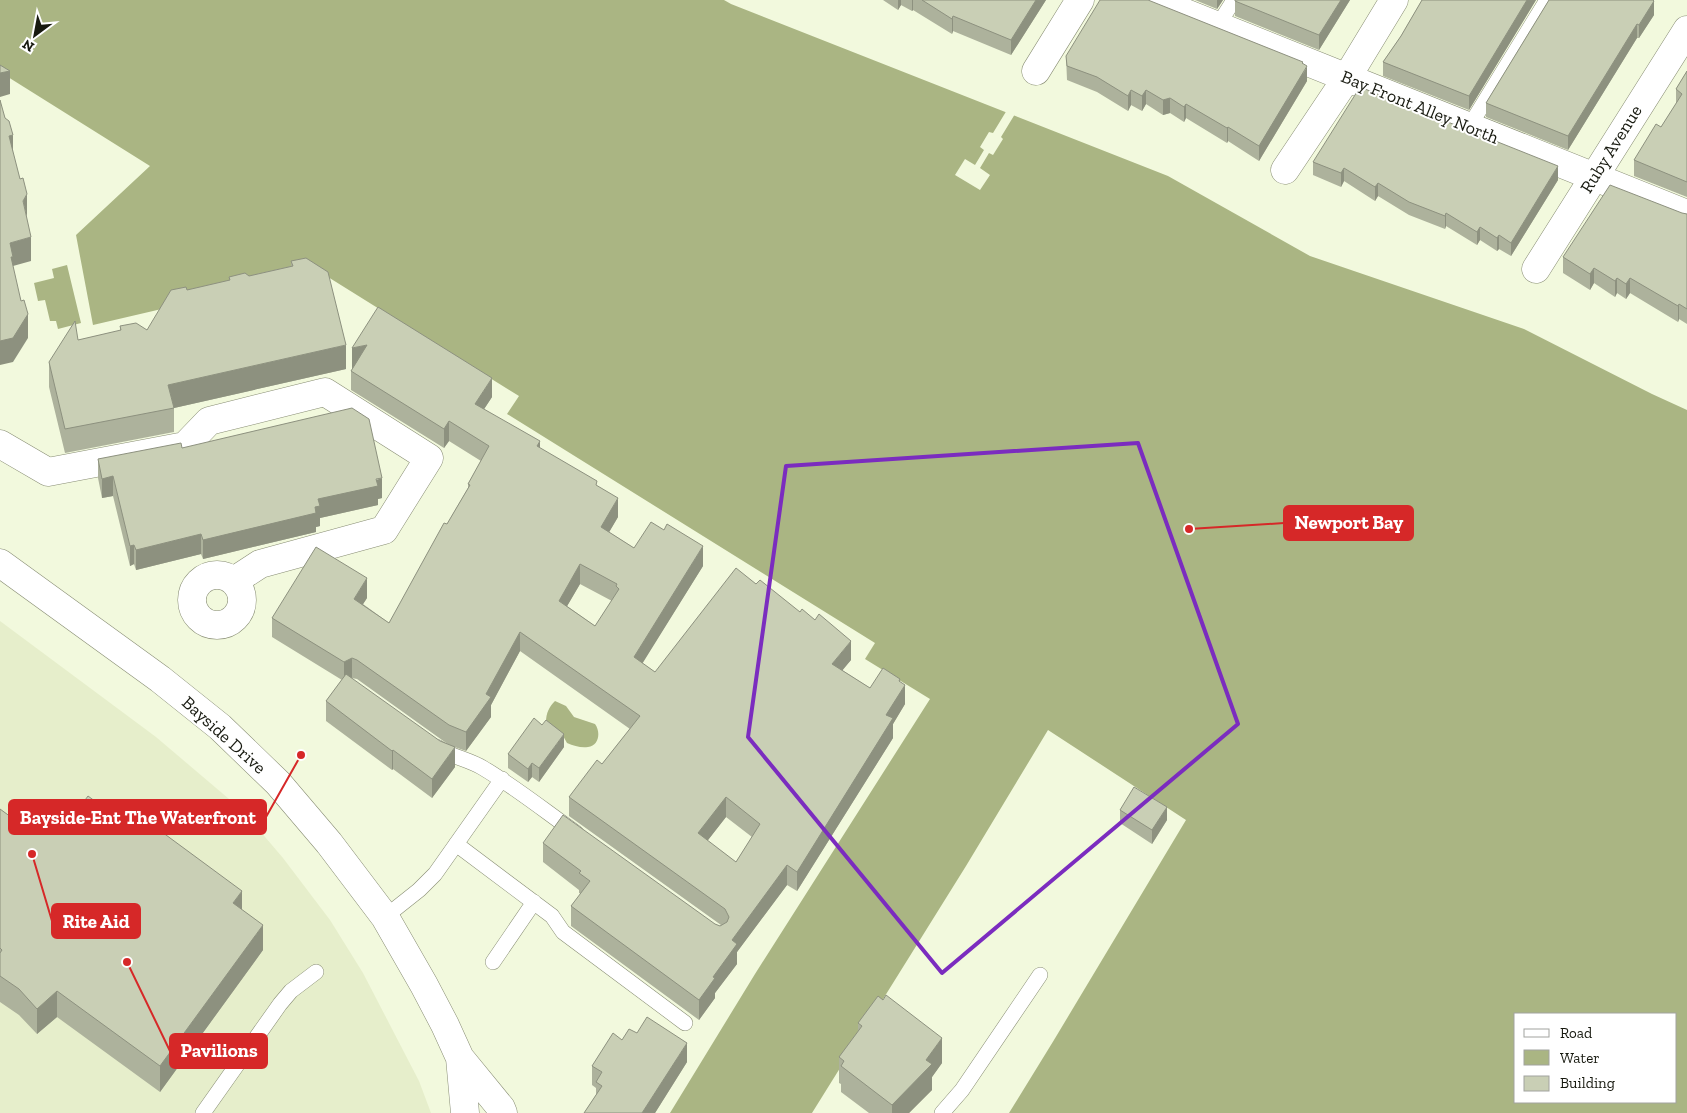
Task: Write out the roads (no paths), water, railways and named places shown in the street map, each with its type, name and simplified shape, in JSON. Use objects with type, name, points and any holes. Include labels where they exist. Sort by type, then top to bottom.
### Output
[{"type":"street","points":[[1036,71],[1080,0]]},
{"type":"street","name":"Bay Front Alley North","points":[[1153,0],[1687,214]]},
{"type":"street","points":[[1285,170],[1346,78],[1394,0]]},
{"type":"street","name":"Ruby Avenue","points":[[1536,269],[1687,30]]},
{"type":"street","points":[[1,444],[48,472],[185,446],[209,421],[325,392],[429,458],[384,530],[260,564],[234,581]]},
{"type":"street","name":"Bayside Drive","points":[[0,563],[160,679],[220,727],[278,783],[329,843],[385,916],[424,985],[460,1058],[501,1108],[503,1113]]},
{"type":"street","name":"Bayside Drive","points":[[460,1058],[465,1113]]},
{"type":"lane","points":[[1218,25],[1234,0]]},
{"type":"lane","points":[[1469,127],[1547,0]]},
{"type":"lane","points":[[422,736],[445,753],[480,766],[502,779],[591,843]]},
{"type":"lane","points":[[385,916],[419,890],[436,874],[502,779]]},
{"type":"lane","points":[[456,844],[552,916],[563,932],[685,1023]]},
{"type":"lane","points":[[493,962],[534,902]]},
{"type":"lane","points":[[203,1113],[291,991],[316,972]]},
{"type":"lane","points":[[942,1113],[962,1090],[1040,976]]},
{"type":"water","points":[[0,0],[724,0],[1168,176],[1310,256],[1524,329],[1687,410],[1687,1113],[1009,1113],[1186,820],[1048,730],[966,866],[812,1113],[670,1113],[755,974],[930,699],[865,659],[875,643],[507,414],[519,396],[320,272],[93,325],[76,235],[150,166],[0,72]]},
{"type":"water","points":[[67,265],[81,323],[58,329],[56,321],[50,321],[45,300],[38,301],[34,283],[54,278],[52,269]]},
{"type":"water","points":[[555,701],[566,706],[574,717],[595,724],[598,738],[595,744],[583,747],[567,743],[562,734],[546,722],[548,710]]},
{"type":"place","name":"Newport Bay","points":[[1189,529]]},
{"type":"place","name":"Bayside-Ent The Waterfront","points":[[301,755]]},
{"type":"place","name":"Rite Aid","points":[[32,854]]},
{"type":"place","name":"Pavilions","points":[[127,962]]}]
